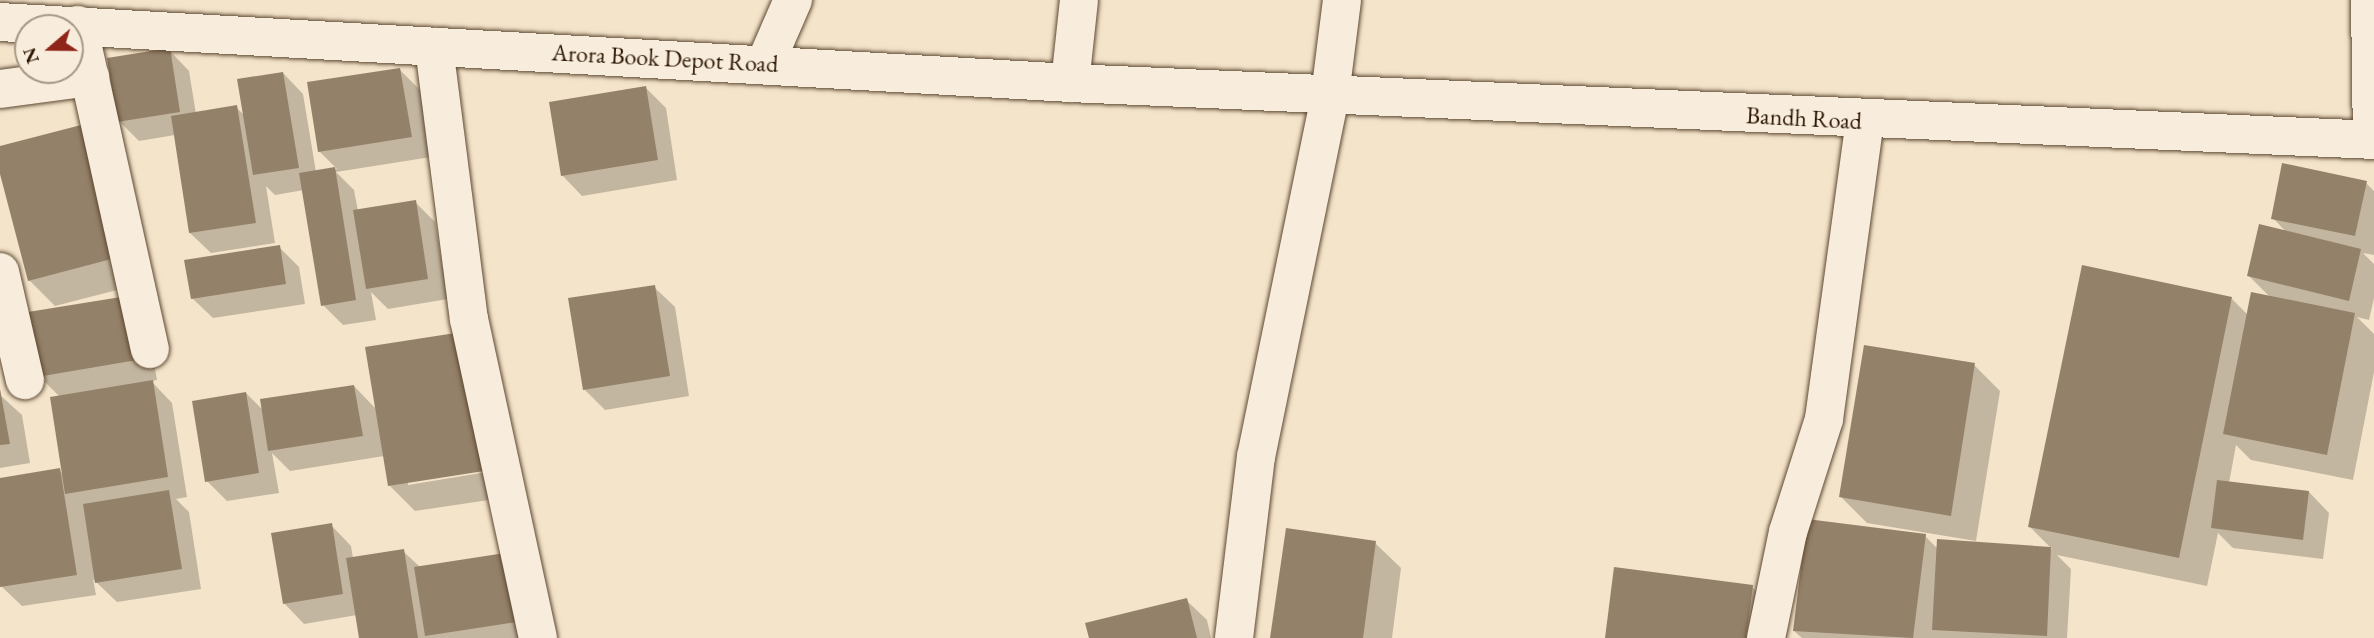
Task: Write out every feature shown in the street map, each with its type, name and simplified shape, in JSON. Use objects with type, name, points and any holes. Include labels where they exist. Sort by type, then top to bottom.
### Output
[{"type":"street","points":[[766,62],[793,0]]},
{"type":"street","points":[[1070,83],[1079,0]]},
{"type":"street","points":[[1234,638],[1256,457],[1330,95],[1342,0]]},
{"type":"street","points":[[2370,0],[2373,140]]},
{"type":"street","name":"Arora Book Depot Road","points":[[84,25],[230,17],[434,47],[766,62],[1070,83],[1330,95]]},
{"type":"street","points":[[434,47],[469,318],[538,638]]},
{"type":"street","points":[[84,51],[150,349]]},
{"type":"street","points":[[0,89],[90,77]]},
{"type":"street","name":"Bandh Road","points":[[1330,95],[1865,121],[2373,140]]},
{"type":"street","points":[[1766,638],[1788,532],[1824,419],[1865,121]]},
{"type":"street","points":[[0,272],[25,380]]},
{"type":"building","points":[[170,48],[180,112],[117,122],[107,58]]},
{"type":"building","points":[[400,68],[412,137],[318,152],[307,82]]},
{"type":"building","points":[[283,72],[299,168],[253,175],[237,79]]},
{"type":"building","points":[[646,86],[658,160],[561,176],[549,102]]},
{"type":"building","points":[[237,105],[256,223],[189,233],[171,116]]},
{"type":"building","points":[[85,124],[119,257],[28,281],[0,174],[0,146]]},
{"type":"building","points":[[2282,163],[2367,181],[2355,236],[2271,219]]},
{"type":"building","points":[[335,167],[356,300],[321,306],[299,173]]},
{"type":"building","points":[[416,200],[428,279],[366,289],[353,210]]},
{"type":"building","points":[[2259,224],[2361,249],[2349,301],[2247,276]]},
{"type":"building","points":[[280,245],[286,284],[191,299],[184,260]]},
{"type":"building","points":[[2082,265],[2232,297],[2179,558],[2028,527]]},
{"type":"building","points":[[655,285],[670,376],[583,390],[568,298]]},
{"type":"building","points":[[2251,292],[2355,313],[2327,455],[2223,434]]},
{"type":"building","points":[[127,296],[137,360],[37,377],[28,312]]},
{"type":"building","points":[[462,332],[484,471],[388,486],[365,347]]},
{"type":"building","points":[[1864,345],[1975,363],[1951,516],[1839,497]]},
{"type":"building","points":[[153,380],[168,477],[65,494],[50,397]]},
{"type":"building","points":[[354,385],[363,436],[268,451],[260,399]]},
{"type":"building","points":[[0,389],[10,444],[0,445]]},
{"type":"building","points":[[246,392],[259,473],[205,482],[192,401]]},
{"type":"building","points":[[60,468],[77,575],[0,587],[0,478]]},
{"type":"building","points":[[2217,480],[2309,491],[2303,540],[2211,528]]},
{"type":"building","points":[[169,490],[182,569],[95,583],[83,504]]},
{"type":"building","points":[[1807,519],[1926,534],[1913,638],[1793,631]]},
{"type":"building","points":[[332,523],[343,594],[283,604],[271,533]]},
{"type":"building","points":[[1286,528],[1376,541],[1363,638],[1270,638]]},
{"type":"building","points":[[1937,539],[2051,547],[2047,636],[1932,630]]},
{"type":"building","points":[[404,549],[418,638],[359,638],[346,558]]},
{"type":"building","points":[[505,553],[516,622],[425,636],[414,567]]},
{"type":"building","points":[[1614,567],[1753,585],[1746,638],[1605,638]]},
{"type":"building","points":[[1187,598],[1197,638],[1089,638],[1085,623]]}]
